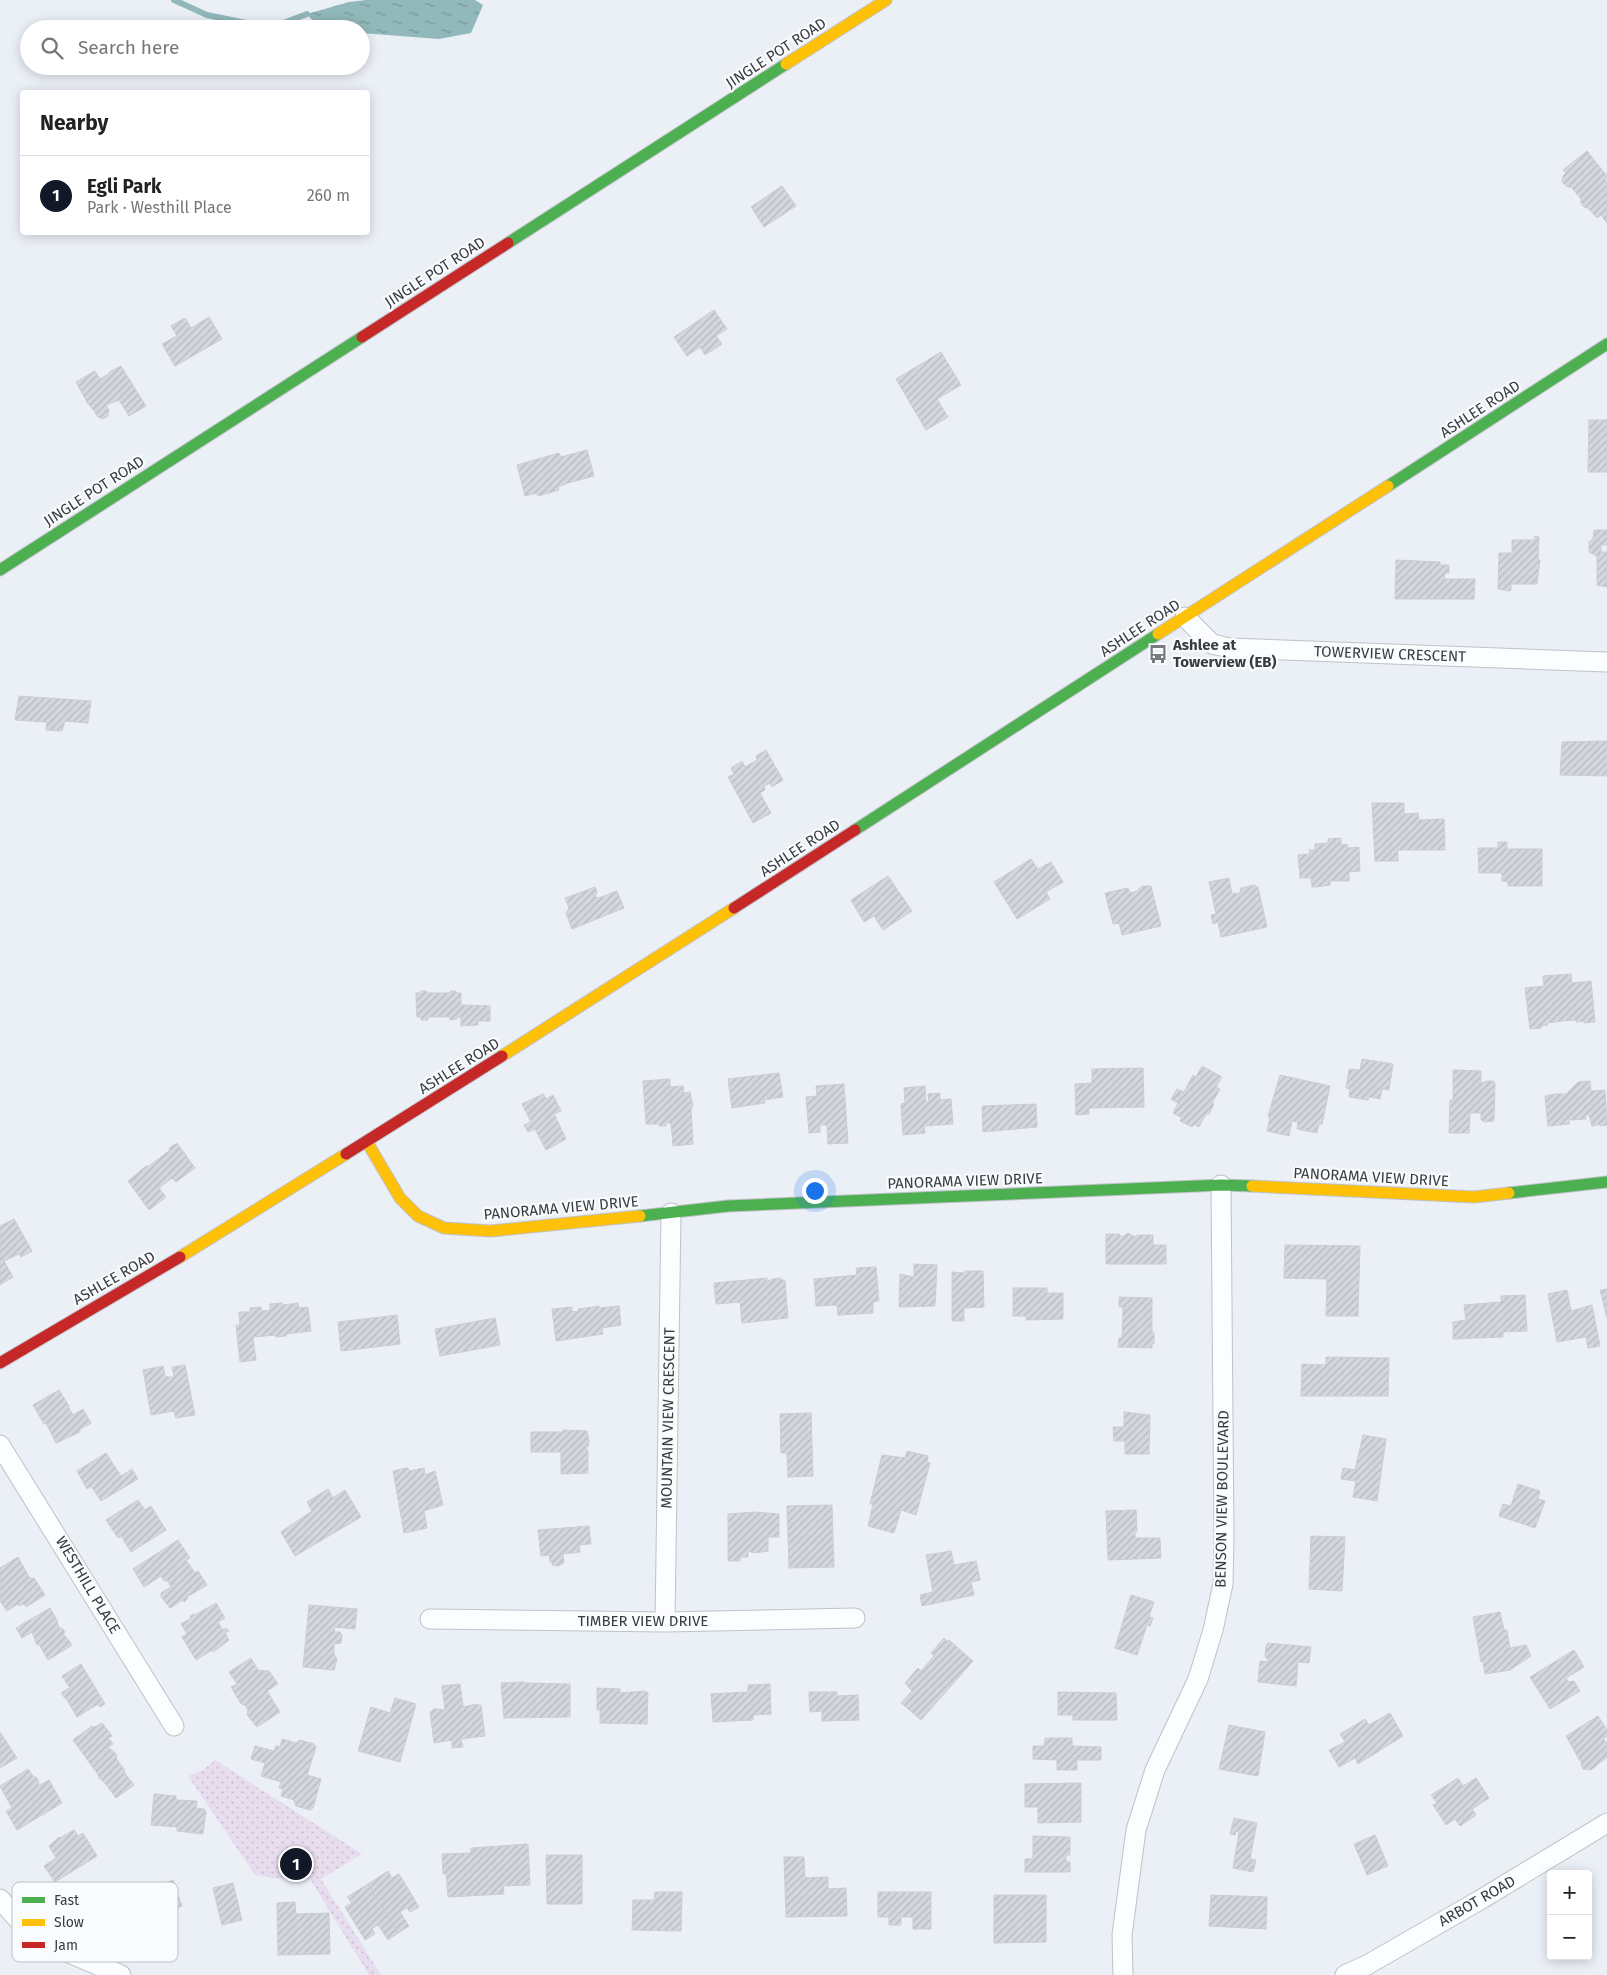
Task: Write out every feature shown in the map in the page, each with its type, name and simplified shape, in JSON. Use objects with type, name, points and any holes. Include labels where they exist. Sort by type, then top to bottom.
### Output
[{"type":"street","name":"JINGLE POT ROAD","points":[[0,570],[886,0]]},
{"type":"street","name":"ASHLEE ROAD","points":[[0,1364],[242,1220],[629,976],[1607,344]]},
{"type":"street","name":"TOWERVIEW CRESCENT","points":[[1185,617],[1212,644],[1230,648],[1607,662]]},
{"type":"street","name":"PANORAMA VIEW DRIVE","points":[[367,1142],[400,1198],[418,1216],[444,1228],[490,1231],[728,1206],[1221,1186],[1474,1197],[1607,1182]]},
{"type":"street","name":"BENSON VIEW BOULEVARD","points":[[1123,1975],[1122,1935],[1136,1830],[1155,1770],[1198,1679],[1213,1630],[1222,1584],[1224,1529],[1221,1186]]},
{"type":"street","name":"MOUNTAIN VIEW CRESCENT","points":[[665,1622],[670,1213]]},
{"type":"street","name":"WESTHILL PLACE","points":[[0,1445],[174,1726]]},
{"type":"street","name":"TIMBER VIEW DRIVE","points":[[430,1619],[665,1622],[855,1618]]},
{"type":"street","name":"ARBOT ROAD","points":[[1345,1975],[1367,1965],[1480,1900],[1607,1823]]},
{"type":"street","points":[[0,1899],[12,1913]]},
{"type":"street","points":[[91,1962],[121,1975]]},
{"type":"shaded area","points":[[215,1760],[362,1854],[321,1879],[381,1975],[369,1975],[310,1879],[273,1878],[255,1875],[188,1776],[203,1770]]},
{"type":"water","points":[[366,0],[475,0],[483,5],[471,33],[439,39],[370,34],[370,20],[312,20],[307,14],[349,2]]},
{"type":"building","points":[[1587,151],[1607,176],[1605,181],[1607,183],[1607,223],[1601,215],[1597,218],[1588,208],[1584,207],[1581,199],[1572,188],[1562,182],[1563,176],[1566,173],[1563,170]]},
{"type":"building","points":[[782,186],[796,206],[764,227],[751,207]]},
{"type":"building","points":[[714,310],[727,329],[716,336],[722,344],[705,355],[700,347],[687,356],[674,337]]},
{"type":"building","points":[[209,317],[222,339],[175,366],[162,344],[177,336],[171,326],[185,318],[191,328]]},
{"type":"building","points":[[941,352],[961,385],[937,399],[948,417],[926,430],[896,379]]},
{"type":"building","points":[[121,366],[146,406],[129,416],[119,400],[106,405],[109,410],[108,416],[103,419],[98,417],[88,404],[76,382],[95,371],[100,379]]},
{"type":"building","points":[[1589,420],[1607,420],[1607,472],[1588,472]]},
{"type":"building","points":[[587,450],[594,476],[558,487],[559,490],[538,496],[537,493],[525,496],[517,465],[559,453],[561,457]]},
{"type":"building","points":[[1594,530],[1607,530],[1607,545],[1601,545],[1601,552],[1607,552],[1607,587],[1597,585],[1597,556],[1589,552],[1589,542],[1593,539]]},
{"type":"building","points":[[1535,536],[1539,537],[1538,560],[1540,560],[1537,584],[1511,584],[1511,590],[1509,591],[1498,589],[1499,553],[1512,553],[1512,540],[1534,540]]},
{"type":"building","points":[[1396,560],[1440,562],[1440,565],[1449,565],[1449,573],[1445,573],[1444,579],[1475,579],[1474,599],[1395,599]]},
{"type":"building","points":[[19,696],[91,701],[88,723],[65,721],[62,731],[46,730],[47,722],[15,720]]},
{"type":"building","points":[[1607,741],[1607,776],[1560,775],[1562,742]]},
{"type":"building","points":[[766,750],[783,780],[772,787],[770,783],[764,786],[765,790],[760,793],[771,813],[753,823],[728,777],[734,774],[731,768],[742,761],[745,767],[757,760],[756,756]]},
{"type":"building","points":[[1372,803],[1404,803],[1404,814],[1418,813],[1419,820],[1444,819],[1445,850],[1398,850],[1398,861],[1375,861]]},
{"type":"building","points":[[1341,838],[1341,845],[1347,844],[1348,848],[1359,847],[1360,871],[1349,872],[1349,881],[1330,881],[1330,885],[1317,887],[1312,887],[1311,878],[1300,878],[1298,855],[1310,854],[1309,850],[1315,850],[1315,844],[1328,843],[1328,839]]},
{"type":"building","points":[[1498,842],[1507,842],[1507,849],[1542,849],[1542,886],[1508,886],[1508,882],[1502,881],[1502,873],[1479,873],[1478,848],[1498,848]]},
{"type":"building","points":[[1031,859],[1038,869],[1051,862],[1063,882],[1046,892],[1050,899],[1017,919],[994,882]]},
{"type":"building","points":[[888,876],[912,911],[883,930],[874,916],[864,922],[851,900]]},
{"type":"building","points":[[1229,878],[1232,894],[1240,893],[1241,888],[1255,885],[1258,887],[1267,927],[1221,937],[1218,922],[1213,924],[1211,915],[1216,914],[1209,882]]},
{"type":"building","points":[[1142,886],[1151,886],[1161,926],[1122,935],[1119,923],[1113,924],[1105,893],[1128,888],[1130,893],[1137,891]]},
{"type":"building","points":[[595,887],[597,892],[595,897],[599,898],[617,891],[624,908],[572,929],[566,913],[569,908],[565,898]]},
{"type":"building","points":[[1571,974],[1572,983],[1591,981],[1595,1022],[1562,1021],[1548,1023],[1548,1025],[1541,1026],[1541,1028],[1530,1029],[1525,988],[1544,986],[1543,976]]},
{"type":"building","points":[[427,991],[427,993],[450,993],[450,991],[456,991],[456,993],[461,993],[461,1005],[490,1006],[490,1021],[478,1021],[478,1025],[461,1026],[461,1017],[450,1020],[450,1017],[428,1017],[428,1020],[421,1020],[421,1017],[417,1017],[416,993]]},
{"type":"building","points":[[1362,1059],[1393,1064],[1389,1090],[1382,1089],[1380,1099],[1369,1097],[1368,1100],[1349,1097],[1350,1089],[1346,1088],[1349,1069],[1360,1070]]},
{"type":"building","points":[[1202,1066],[1222,1077],[1216,1087],[1220,1089],[1212,1103],[1214,1104],[1209,1114],[1206,1114],[1199,1127],[1194,1124],[1192,1127],[1180,1121],[1182,1118],[1173,1113],[1178,1103],[1171,1099],[1177,1089],[1184,1092],[1193,1075],[1196,1077]]},
{"type":"building","points":[[1143,1068],[1144,1107],[1089,1108],[1089,1114],[1076,1115],[1075,1084],[1092,1083],[1092,1069]]},
{"type":"building","points":[[1453,1070],[1481,1071],[1481,1083],[1493,1081],[1495,1083],[1494,1121],[1484,1122],[1481,1120],[1481,1113],[1470,1113],[1469,1133],[1449,1133],[1450,1100],[1453,1100]]},
{"type":"building","points":[[779,1073],[783,1097],[764,1100],[765,1103],[732,1108],[728,1079]]},
{"type":"building","points":[[1280,1075],[1330,1086],[1322,1124],[1319,1124],[1317,1133],[1297,1129],[1298,1122],[1292,1121],[1289,1136],[1267,1131],[1270,1117],[1268,1116]]},
{"type":"building","points":[[670,1079],[670,1087],[683,1086],[684,1093],[690,1092],[693,1107],[691,1107],[693,1144],[673,1146],[671,1123],[666,1123],[666,1126],[646,1124],[643,1081]]},
{"type":"building","points":[[1590,1081],[1591,1091],[1605,1090],[1607,1125],[1592,1126],[1589,1115],[1585,1115],[1586,1119],[1569,1120],[1569,1124],[1548,1126],[1545,1096],[1566,1094],[1578,1082]]},
{"type":"building","points":[[844,1084],[848,1143],[828,1144],[827,1125],[820,1125],[820,1132],[809,1133],[806,1097],[817,1096],[816,1086]]},
{"type":"building","points":[[925,1086],[926,1102],[929,1102],[928,1094],[940,1093],[940,1100],[951,1099],[953,1124],[924,1126],[925,1133],[903,1135],[901,1104],[905,1103],[904,1088]]},
{"type":"building","points":[[543,1094],[546,1099],[553,1095],[561,1111],[554,1114],[566,1139],[546,1150],[535,1129],[528,1132],[524,1125],[531,1122],[522,1104]]},
{"type":"building","points":[[1036,1104],[1037,1127],[983,1132],[982,1106]]},
{"type":"building","points":[[177,1143],[195,1168],[176,1182],[172,1178],[159,1188],[166,1197],[149,1210],[128,1181]]},
{"type":"building","points":[[14,1219],[32,1251],[21,1257],[19,1254],[4,1261],[13,1277],[0,1285],[0,1226]]},
{"type":"building","points":[[1128,1233],[1135,1237],[1138,1235],[1153,1235],[1153,1245],[1166,1245],[1166,1264],[1106,1264],[1106,1234],[1119,1234],[1122,1237]]},
{"type":"building","points":[[1285,1245],[1360,1246],[1358,1316],[1326,1316],[1327,1279],[1284,1278]]},
{"type":"building","points":[[914,1264],[937,1265],[935,1306],[899,1307],[900,1274],[914,1277]]},
{"type":"building","points":[[876,1267],[879,1301],[873,1302],[873,1313],[838,1315],[837,1305],[816,1306],[814,1279],[857,1275],[856,1268]]},
{"type":"building","points":[[965,1271],[983,1271],[984,1307],[964,1308],[964,1321],[952,1321],[952,1272],[965,1273]]},
{"type":"building","points":[[767,1278],[767,1282],[780,1278],[785,1281],[788,1318],[742,1323],[740,1302],[716,1304],[714,1283]]},
{"type":"building","points":[[1013,1288],[1047,1288],[1047,1293],[1063,1293],[1063,1319],[1026,1320],[1026,1316],[1013,1316]]},
{"type":"building","points":[[1607,1289],[1607,1318],[1600,1290]]},
{"type":"building","points":[[1567,1290],[1571,1311],[1592,1305],[1600,1346],[1588,1348],[1586,1337],[1557,1342],[1548,1294]]},
{"type":"building","points":[[1525,1295],[1527,1331],[1503,1332],[1503,1337],[1453,1339],[1453,1322],[1466,1320],[1464,1305],[1501,1302],[1501,1296]]},
{"type":"building","points":[[1119,1297],[1152,1298],[1154,1344],[1152,1344],[1152,1348],[1118,1347],[1119,1338],[1122,1338],[1123,1307],[1119,1307]]},
{"type":"building","points":[[282,1303],[283,1305],[298,1303],[299,1308],[308,1307],[311,1331],[286,1334],[286,1336],[253,1337],[256,1360],[240,1362],[236,1325],[240,1325],[239,1312],[250,1312],[250,1308],[261,1307],[262,1311],[270,1310],[270,1304]]},
{"type":"building","points":[[599,1306],[599,1308],[619,1306],[621,1325],[602,1328],[603,1334],[556,1341],[552,1309],[572,1307],[572,1312],[579,1311],[578,1309]]},
{"type":"building","points":[[397,1315],[400,1344],[341,1351],[338,1322]]},
{"type":"building","points":[[495,1318],[500,1345],[440,1356],[435,1329]]},
{"type":"building","points":[[1326,1357],[1389,1358],[1388,1396],[1301,1396],[1302,1364],[1326,1365]]},
{"type":"building","points":[[185,1365],[195,1415],[176,1418],[174,1411],[151,1415],[143,1370],[163,1366],[165,1376],[174,1377],[172,1367]]},
{"type":"building","points":[[59,1390],[73,1415],[83,1409],[91,1423],[79,1430],[80,1432],[56,1443],[46,1423],[44,1424],[33,1405]]},
{"type":"building","points":[[1124,1412],[1150,1415],[1149,1454],[1125,1454],[1125,1441],[1114,1441],[1113,1427],[1124,1427]]},
{"type":"building","points":[[811,1413],[813,1476],[788,1477],[787,1453],[781,1453],[780,1414]]},
{"type":"building","points":[[563,1430],[587,1431],[589,1441],[588,1447],[586,1446],[586,1450],[588,1450],[588,1473],[561,1474],[561,1452],[531,1452],[531,1432],[563,1432]]},
{"type":"building","points":[[1363,1435],[1386,1439],[1377,1501],[1353,1497],[1356,1481],[1341,1479],[1343,1468],[1355,1470]]},
{"type":"building","points":[[907,1451],[928,1456],[927,1462],[930,1463],[916,1515],[901,1510],[894,1533],[868,1526],[873,1504],[870,1504],[882,1455],[905,1458]]},
{"type":"building","points":[[106,1453],[121,1476],[132,1469],[138,1479],[101,1501],[91,1486],[87,1489],[77,1471]]},
{"type":"building","points":[[406,1468],[409,1471],[424,1468],[425,1475],[435,1471],[443,1505],[424,1511],[427,1528],[404,1533],[393,1471]]},
{"type":"building","points":[[1518,1484],[1540,1491],[1538,1499],[1545,1501],[1535,1528],[1499,1516],[1503,1504],[1511,1506]]},
{"type":"building","points":[[328,1489],[333,1498],[345,1490],[361,1517],[295,1556],[281,1532],[312,1511],[307,1502]]},
{"type":"building","points":[[138,1500],[145,1510],[151,1506],[166,1530],[131,1552],[121,1536],[118,1538],[106,1520]]},
{"type":"building","points":[[832,1505],[834,1567],[789,1568],[787,1506]]},
{"type":"building","points":[[1136,1510],[1137,1532],[1135,1532],[1135,1538],[1160,1538],[1161,1558],[1108,1560],[1106,1511]]},
{"type":"building","points":[[754,1512],[779,1514],[779,1537],[768,1537],[768,1551],[754,1553],[748,1551],[748,1557],[740,1557],[740,1561],[728,1561],[728,1514]]},
{"type":"building","points":[[589,1526],[591,1544],[579,1545],[580,1552],[563,1554],[564,1563],[558,1566],[552,1565],[549,1555],[541,1556],[538,1530]]},
{"type":"building","points":[[1311,1536],[1345,1537],[1342,1591],[1309,1589]]},
{"type":"building","points":[[178,1540],[190,1558],[186,1560],[195,1573],[198,1571],[207,1585],[187,1597],[184,1602],[183,1600],[170,1608],[161,1597],[161,1593],[171,1587],[168,1581],[164,1581],[161,1576],[144,1587],[133,1569]]},
{"type":"building","points":[[951,1551],[954,1565],[976,1561],[980,1580],[971,1582],[974,1595],[922,1606],[920,1595],[933,1592],[926,1555]]},
{"type":"building","points":[[18,1557],[29,1577],[34,1578],[45,1595],[26,1607],[24,1604],[19,1606],[18,1604],[7,1611],[0,1601],[0,1568]]},
{"type":"building","points":[[1131,1595],[1154,1602],[1149,1617],[1153,1618],[1150,1626],[1147,1625],[1137,1655],[1115,1648]]},
{"type":"building","points":[[216,1603],[225,1618],[218,1622],[223,1630],[226,1628],[229,1631],[225,1633],[229,1640],[213,1652],[212,1650],[196,1660],[182,1637],[187,1634],[181,1624],[191,1618],[190,1616]]},
{"type":"building","points":[[309,1605],[357,1609],[355,1629],[335,1627],[334,1632],[340,1632],[342,1635],[341,1643],[334,1644],[334,1654],[337,1659],[334,1670],[303,1667]]},
{"type":"building","points":[[50,1608],[60,1629],[62,1628],[65,1632],[63,1634],[71,1643],[71,1646],[48,1660],[39,1644],[37,1645],[32,1632],[22,1638],[16,1628]]},
{"type":"building","points":[[1500,1612],[1504,1630],[1507,1630],[1510,1648],[1526,1645],[1531,1656],[1510,1670],[1485,1674],[1473,1617]]},
{"type":"building","points":[[944,1638],[948,1642],[949,1640],[973,1661],[921,1720],[901,1703],[912,1691],[905,1683],[918,1668],[921,1671],[934,1656],[931,1653]]},
{"type":"building","points":[[1268,1643],[1311,1647],[1309,1663],[1298,1662],[1296,1686],[1258,1682],[1260,1661],[1268,1662],[1265,1656]]},
{"type":"building","points":[[1574,1650],[1584,1667],[1566,1678],[1568,1682],[1574,1681],[1580,1691],[1550,1709],[1530,1677]]},
{"type":"building","points":[[251,1658],[258,1670],[269,1671],[278,1684],[267,1691],[280,1712],[257,1727],[247,1715],[248,1710],[245,1705],[241,1704],[231,1687],[237,1684],[229,1672]]},
{"type":"building","points":[[81,1664],[105,1704],[100,1707],[98,1704],[77,1717],[62,1695],[62,1692],[70,1688],[62,1676]]},
{"type":"building","points":[[501,1683],[570,1684],[570,1717],[504,1718]]},
{"type":"building","points":[[460,1684],[463,1707],[481,1705],[485,1736],[461,1739],[463,1747],[452,1748],[452,1740],[434,1743],[430,1712],[434,1709],[445,1710],[442,1686]]},
{"type":"building","points":[[770,1684],[771,1714],[753,1715],[753,1720],[713,1722],[711,1694],[748,1692],[748,1685]]},
{"type":"building","points":[[597,1688],[620,1689],[620,1693],[645,1691],[648,1693],[647,1724],[600,1723],[600,1710],[597,1710]]},
{"type":"building","points":[[809,1692],[837,1692],[837,1696],[858,1695],[859,1720],[822,1721],[822,1711],[810,1712]]},
{"type":"building","points":[[1058,1692],[1116,1693],[1117,1720],[1073,1720],[1073,1715],[1058,1715]]},
{"type":"building","points":[[395,1698],[416,1704],[400,1762],[358,1751],[371,1707],[390,1713]]},
{"type":"building","points":[[1390,1713],[1403,1736],[1358,1764],[1355,1758],[1339,1767],[1329,1750],[1345,1742],[1340,1734],[1365,1719],[1369,1725]]},
{"type":"building","points":[[1598,1716],[1607,1730],[1607,1736],[1603,1739],[1607,1743],[1607,1757],[1591,1770],[1583,1769],[1582,1760],[1580,1761],[1566,1736]]},
{"type":"building","points":[[102,1723],[112,1736],[108,1738],[113,1744],[108,1747],[117,1755],[116,1758],[134,1785],[116,1798],[99,1778],[73,1740],[92,1726]]},
{"type":"building","points":[[1229,1725],[1265,1732],[1258,1776],[1219,1769]]},
{"type":"building","points":[[0,1732],[17,1758],[0,1768]]},
{"type":"building","points":[[1045,1738],[1072,1738],[1072,1746],[1101,1747],[1101,1760],[1077,1760],[1077,1770],[1057,1770],[1057,1760],[1033,1759],[1033,1746],[1044,1746]]},
{"type":"building","points":[[282,1739],[296,1743],[300,1740],[314,1744],[316,1747],[307,1775],[321,1779],[313,1808],[310,1810],[296,1806],[294,1800],[281,1796],[283,1789],[279,1788],[281,1782],[261,1776],[265,1763],[251,1759],[255,1746],[274,1751],[276,1746],[280,1747]]},
{"type":"building","points":[[28,1769],[37,1778],[38,1786],[49,1780],[62,1803],[17,1830],[6,1811],[12,1808],[0,1786]]},
{"type":"building","points":[[1458,1778],[1463,1786],[1476,1778],[1489,1798],[1472,1809],[1476,1815],[1460,1826],[1455,1819],[1446,1825],[1433,1805],[1437,1803],[1431,1795]]},
{"type":"building","points":[[1081,1783],[1081,1822],[1038,1823],[1038,1807],[1025,1807],[1025,1784]]},
{"type":"building","points":[[154,1794],[176,1796],[176,1800],[197,1801],[196,1808],[204,1809],[206,1812],[203,1834],[177,1831],[177,1827],[151,1825]]},
{"type":"building","points":[[1234,1818],[1257,1823],[1250,1859],[1256,1860],[1253,1872],[1233,1868],[1239,1832],[1236,1831],[1235,1835],[1230,1834]]},
{"type":"building","points":[[74,1830],[78,1836],[83,1833],[97,1856],[55,1882],[44,1866],[56,1858],[49,1846],[59,1837]]},
{"type":"building","points":[[1375,1835],[1388,1866],[1367,1875],[1354,1844]]},
{"type":"building","points":[[1033,1836],[1070,1837],[1070,1855],[1066,1855],[1066,1862],[1070,1862],[1070,1872],[1025,1872],[1025,1859],[1033,1859]]},
{"type":"building","points":[[528,1844],[530,1885],[503,1886],[504,1894],[448,1897],[446,1873],[443,1874],[442,1854],[471,1853],[471,1848]]},
{"type":"building","points":[[546,1855],[582,1855],[582,1904],[547,1904]]},
{"type":"building","points":[[784,1857],[804,1857],[805,1878],[828,1877],[828,1889],[846,1888],[847,1916],[786,1917]]},
{"type":"building","points":[[388,1871],[392,1878],[399,1874],[419,1907],[410,1912],[407,1908],[400,1912],[409,1926],[398,1933],[368,1884]]},
{"type":"building","points":[[233,1883],[242,1920],[222,1925],[213,1888]]},
{"type":"building","points":[[368,1884],[398,1933],[388,1940],[378,1925],[372,1929],[375,1934],[365,1940],[345,1907],[352,1903],[347,1897]]},
{"type":"building","points":[[655,1892],[682,1892],[681,1931],[632,1930],[633,1900],[654,1900]]},
{"type":"building","points":[[878,1892],[931,1892],[931,1929],[913,1929],[913,1917],[901,1917],[901,1925],[889,1925],[889,1917],[878,1917]]},
{"type":"building","points":[[178,1894],[182,1906],[178,1908]]},
{"type":"building","points":[[994,1895],[1046,1895],[1046,1942],[994,1943]]},
{"type":"building","points":[[1211,1895],[1267,1897],[1266,1929],[1209,1926]]},
{"type":"building","points":[[295,1902],[296,1914],[329,1913],[330,1954],[278,1955],[277,1903]]},
{"type":"waterway","points":[[174,0],[207,15],[231,20]]},
{"type":"waterway","points":[[291,20],[307,14]]},
{"type":"traffic: fast","points":[[508,243],[786,64]]},
{"type":"traffic: fast","points":[[0,570],[362,337]]},
{"type":"traffic: fast","points":[[1388,486],[1607,344]]},
{"type":"traffic: fast","points":[[855,830],[1158,634]]},
{"type":"traffic: fast","points":[[1509,1193],[1607,1182]]},
{"type":"traffic: fast","points":[[640,1216],[728,1206],[1221,1185],[1252,1186]]},
{"type":"traffic: slow","points":[[786,64],[886,0]]},
{"type":"traffic: slow","points":[[1158,634],[1388,486]]},
{"type":"traffic: slow","points":[[502,1056],[734,908]]},
{"type":"traffic: slow","points":[[367,1142],[400,1198],[418,1216],[444,1228],[491,1231],[640,1216]]},
{"type":"traffic: slow","points":[[180,1257],[346,1154]]},
{"type":"traffic: slow","points":[[1252,1186],[1474,1197],[1509,1193]]},
{"type":"traffic: jam","points":[[362,337],[508,243]]},
{"type":"traffic: jam","points":[[734,908],[855,830]]},
{"type":"traffic: jam","points":[[346,1154],[502,1056]]},
{"type":"traffic: jam","points":[[0,1363],[180,1257]]},
{"type":"place","name":"Ashlee at Towerview (EB)","points":[[1158,654]]},
{"type":"place","name":"Egli Park","points":[[296,1864]]}]
